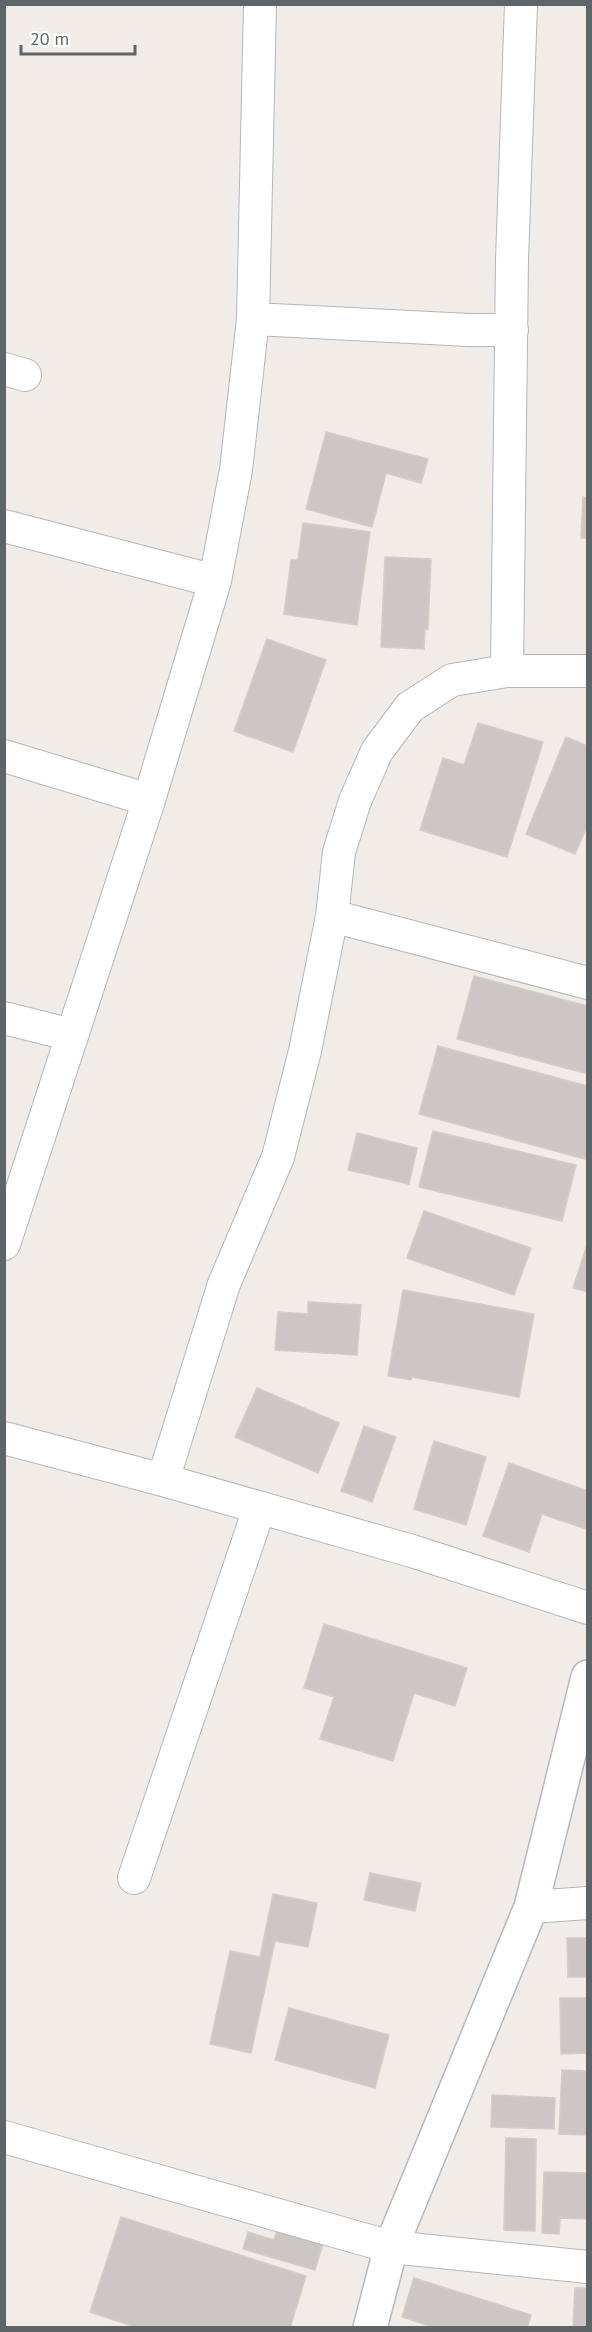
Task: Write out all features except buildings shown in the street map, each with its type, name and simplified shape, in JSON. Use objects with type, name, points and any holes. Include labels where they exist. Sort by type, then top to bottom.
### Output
[{"type":"street","points":[[4,1244],[149,800],[215,581],[236,470],[253,319],[260,4]]},
{"type":"street","points":[[507,671],[512,260],[521,4]]},
{"type":"street","points":[[253,319],[469,330],[512,330]]},
{"type":"street","points":[[4,526],[215,581]]},
{"type":"street","points":[[163,1480],[224,1284],[278,1157],[305,1051],[333,916],[339,852],[355,801],[377,751],[410,707],[452,680],[507,671],[588,671]]},
{"type":"street","points":[[4,756],[149,800]]},
{"type":"street","points":[[333,916],[588,983]]},
{"type":"street","points":[[4,1018],[72,1035]]},
{"type":"street","points":[[4,1438],[163,1480],[412,1551],[588,1608]]},
{"type":"street","points":[[134,1878],[259,1509]]},
{"type":"street","points":[[370,2328],[391,2247],[531,1907],[588,1677]]},
{"type":"street","points":[[531,1907],[588,1902]]},
{"type":"street","points":[[4,2137],[391,2247],[588,2267]]}]
